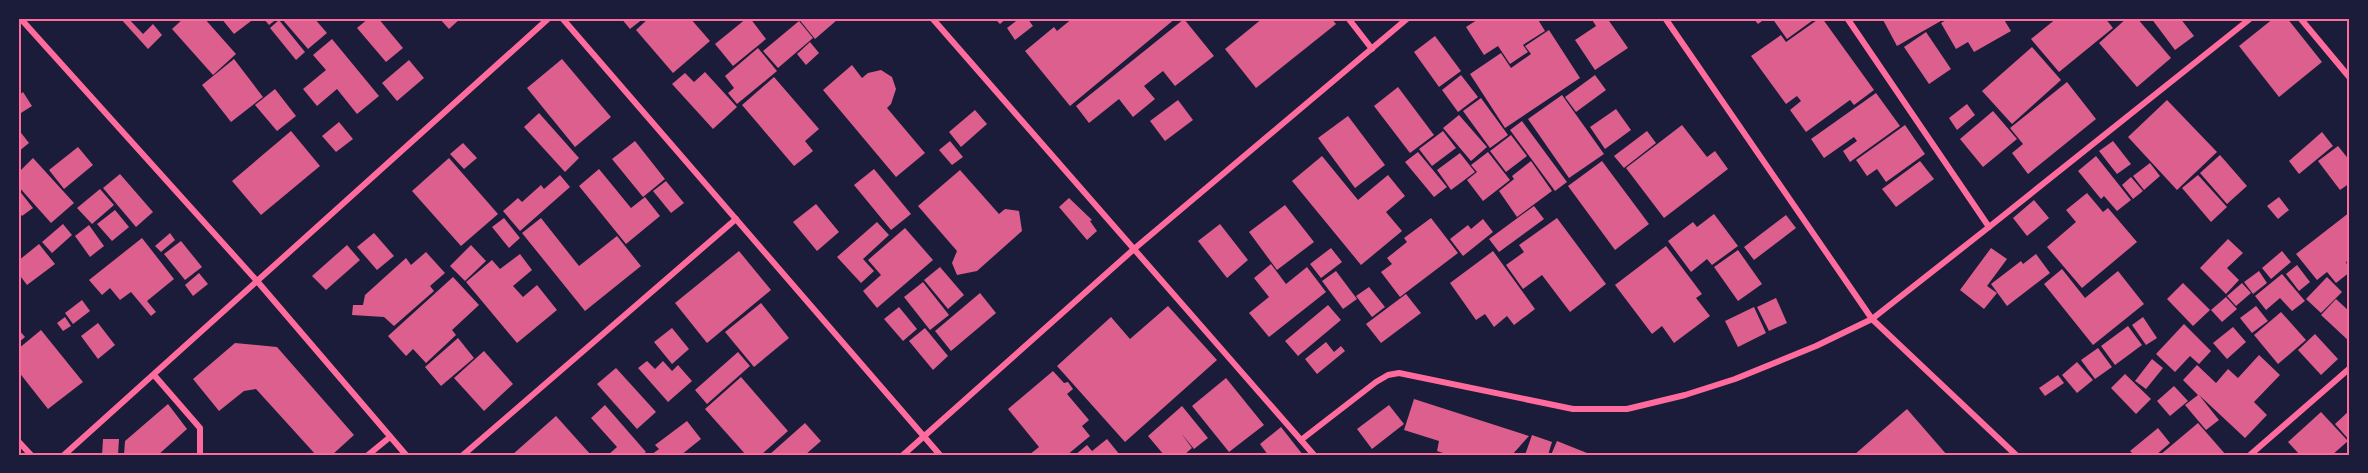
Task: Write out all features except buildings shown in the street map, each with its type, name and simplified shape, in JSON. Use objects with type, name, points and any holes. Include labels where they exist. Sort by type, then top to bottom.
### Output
[{"type":"street","points":[[20,18],[257,281],[406,455]]},
{"type":"street","points":[[64,455],[549,18]]},
{"type":"street","points":[[561,18],[940,455]]},
{"type":"street","points":[[932,18],[1314,455]]},
{"type":"street","points":[[1348,18],[1372,49]]},
{"type":"street","points":[[903,455],[1134,249],[1408,18]]},
{"type":"street","points":[[1665,18],[1872,319],[2016,455]]},
{"type":"street","points":[[1847,18],[1989,227]]},
{"type":"street","points":[[1301,440],[1388,375],[1399,373],[1414,375],[1573,409],[1627,409],[1685,395],[1735,379],[1816,346],[1872,319],[2251,18]]},
{"type":"street","points":[[2300,18],[2350,78]]},
{"type":"street","points":[[463,455],[736,219]]},
{"type":"street","points":[[2250,455],[2350,368]]},
{"type":"street","points":[[154,375],[200,428],[200,455]]},
{"type":"street","points":[[368,455],[390,436]]},
{"type":"street","points":[[18,441],[31,455]]}]
